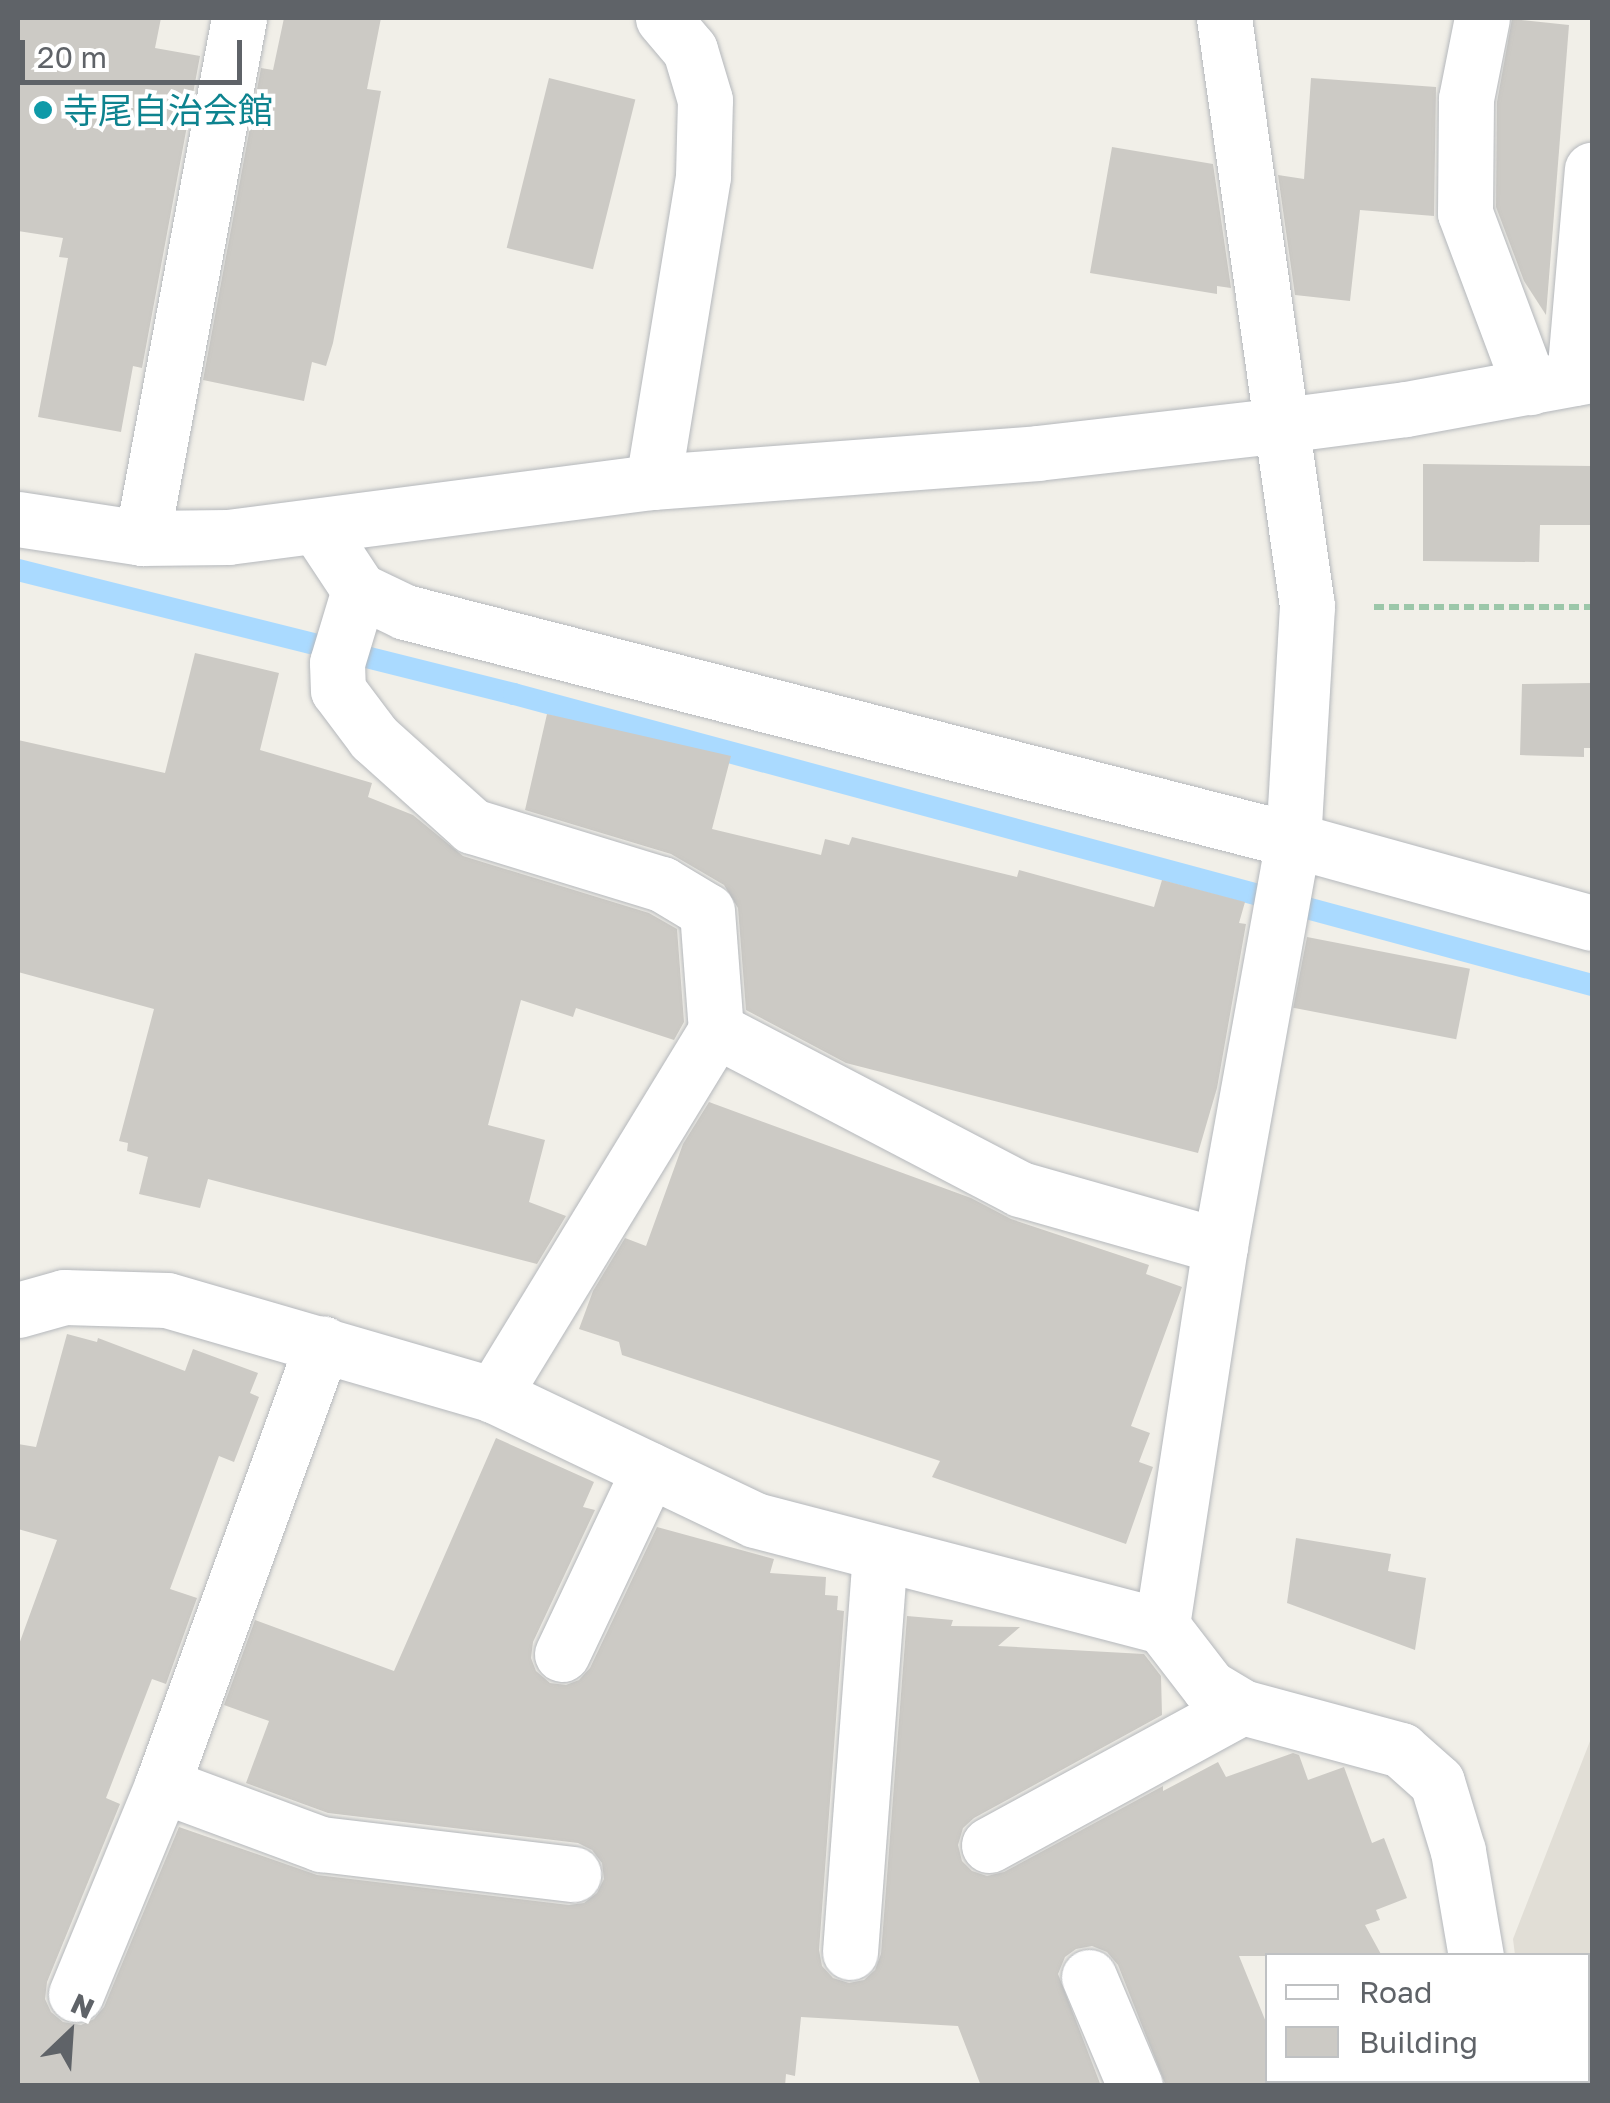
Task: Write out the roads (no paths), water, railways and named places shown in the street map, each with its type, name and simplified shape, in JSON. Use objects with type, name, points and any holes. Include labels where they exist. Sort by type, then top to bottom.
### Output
[{"type":"street","points":[[142,538],[240,18]]},
{"type":"street","points":[[1162,1626],[1220,1246],[1293,840],[1307,606],[1224,18]]},
{"type":"street","points":[[1482,18],[1466,99],[1465,213],[1565,380]]},
{"type":"street","points":[[653,482],[702,176],[706,100],[683,28]]},
{"type":"street","points":[[1565,380],[1592,170]]},
{"type":"street","points":[[18,519],[142,538],[228,538],[653,482],[1037,453],[1283,424],[1406,409],[1565,380]]},
{"type":"street","points":[[318,528],[359,590],[405,612],[1293,840],[1592,923]]},
{"type":"street","points":[[359,590],[337,664],[338,690],[374,738],[472,826],[662,884],[708,911],[716,1030],[493,1396]]},
{"type":"street","points":[[716,1030],[1020,1189],[1220,1246]]},
{"type":"street","points":[[18,1310],[64,1297],[167,1300],[493,1396],[754,1520],[1162,1626],[1209,1687],[1242,1706],[1400,1750],[1437,1782],[1455,1837],[1475,1953]]},
{"type":"street","points":[[76,1994],[162,1785],[322,1343]]},
{"type":"street","points":[[562,1654],[649,1470]]},
{"type":"street","points":[[850,1952],[880,1553]]},
{"type":"street","points":[[989,1845],[1242,1706]]},
{"type":"street","points":[[162,1785],[322,1844],[573,1874]]},
{"type":"street","points":[[1090,1977],[1135,2086]]},
{"type":"waterway","points":[[18,570],[514,694],[1592,985]]},
{"type":"place","name":"寺尾自治会館","points":[[43,110]]}]
